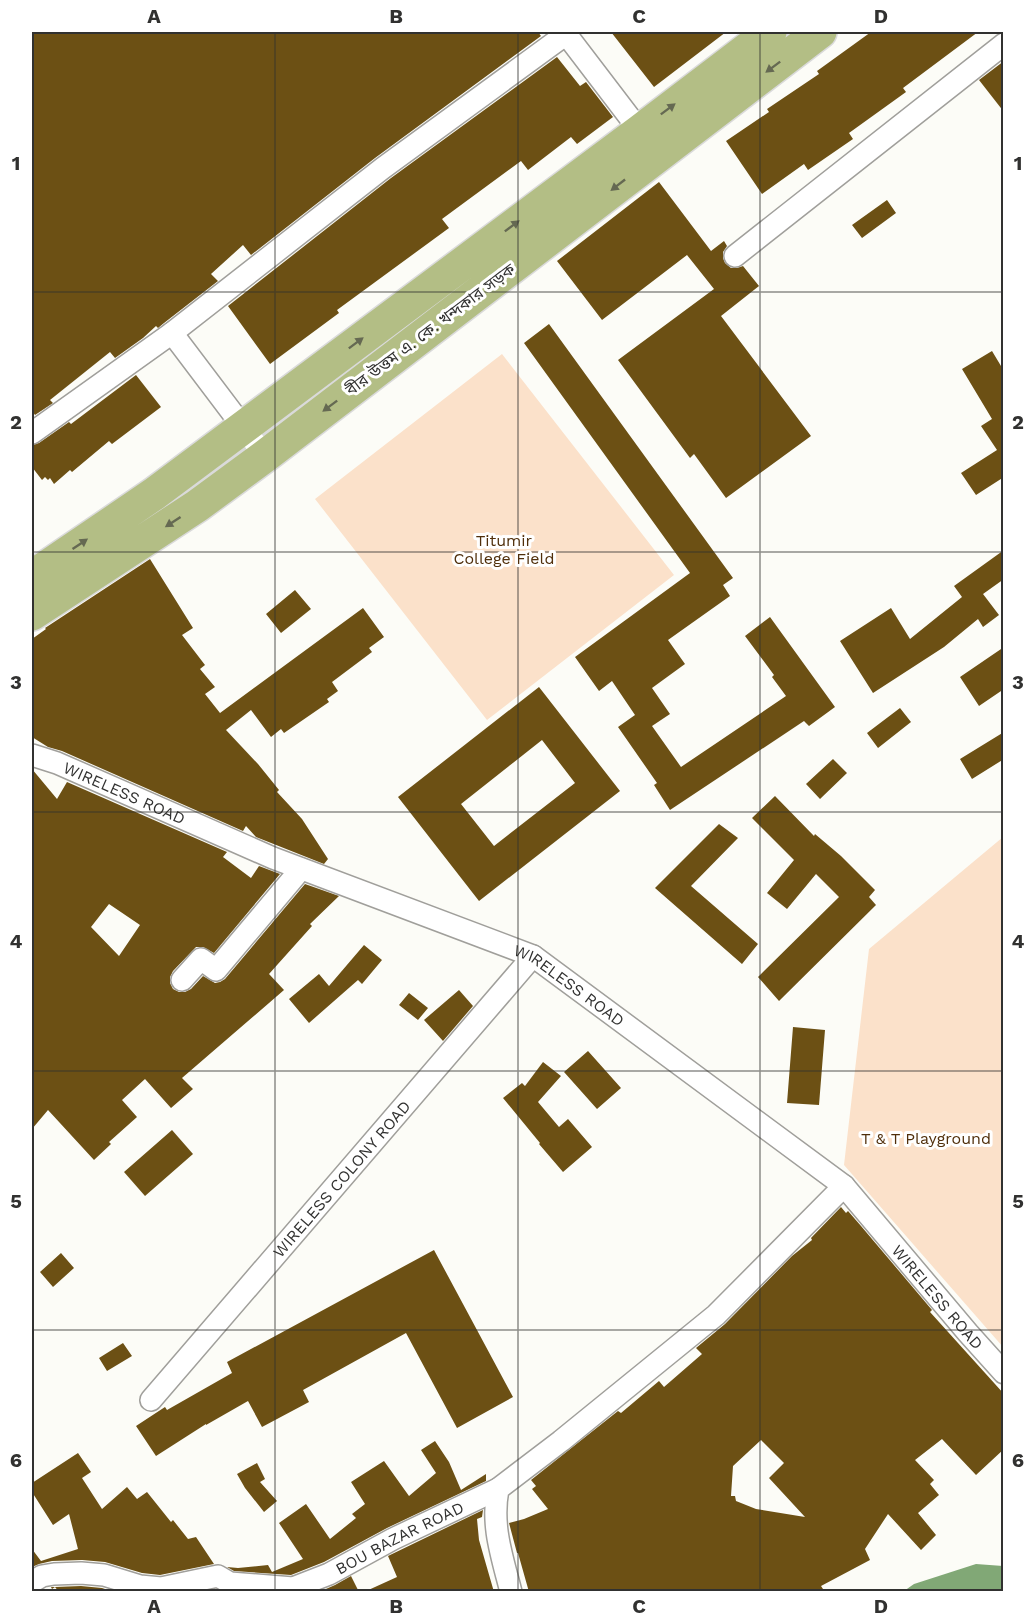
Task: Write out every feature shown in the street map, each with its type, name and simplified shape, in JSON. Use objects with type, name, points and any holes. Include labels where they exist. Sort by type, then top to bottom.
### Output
[{"type":"main road","name":"বীর উত্তম এ. কে. খন্দকার সড়ক","points":[[32,577],[154,494],[770,32]]},
{"type":"main road","name":"বীর উত্তম এ. কে. খন্দকার সড়ক","points":[[32,614],[197,506],[265,456],[820,32]]},
{"type":"street","points":[[32,433],[172,333],[383,168],[567,33],[640,131]]},
{"type":"street","points":[[735,256],[1004,44]]},
{"type":"street","points":[[172,333],[265,456]]},
{"type":"street","name":"WIRELESS ROAD","points":[[32,755],[57,763],[273,858],[533,956],[844,1186],[1004,1373]]},
{"type":"street","points":[[182,980],[201,959],[216,970],[301,869]]},
{"type":"street","name":"WIRELESS COLONY ROAD","points":[[151,1400],[533,956]]},
{"type":"street","name":"BOU BAZAR ROAD","points":[[32,1582],[42,1576],[81,1573],[104,1575],[140,1587],[161,1588],[218,1576],[230,1583],[293,1588],[329,1574],[393,1539],[498,1489],[716,1315],[844,1186]]},
{"type":"street","points":[[498,1489],[495,1507],[497,1536],[512,1592]]},
{"type":"green space","name":"Titumir College Field","points":[[502,354],[674,575],[487,720],[315,499]]},
{"type":"green space","name":"T & T Playground","points":[[1003,837],[1003,1347],[844,1165],[869,949]]},
{"type":"shaded area","points":[[976,1564],[1003,1566],[1003,1591],[904,1591],[914,1584]]},
{"type":"building","points":[[32,32],[538,32],[541,36],[375,158],[251,255],[243,245],[211,274],[218,281],[115,358],[110,352],[50,400],[53,403],[35,415],[32,411]]},
{"type":"building","points":[[611,32],[726,32],[654,87]]},
{"type":"building","points":[[871,32],[978,32],[903,88],[906,92],[849,133],[853,139],[808,170],[804,164],[762,194],[726,141],[769,112],[767,109],[819,74],[817,71]]},
{"type":"building","points":[[557,57],[580,86],[586,82],[613,117],[577,144],[571,137],[528,170],[521,161],[442,219],[449,228],[337,310],[339,313],[270,364],[228,306],[391,178]]},
{"type":"building","points":[[1004,61],[1004,112],[979,80]]},
{"type":"building","points":[[659,182],[711,251],[724,241],[727,246],[723,252],[725,263],[731,268],[743,266],[759,286],[721,316],[811,436],[726,498],[694,454],[690,458],[618,360],[714,289],[687,255],[602,320],[557,261]]},
{"type":"building","points":[[887,200],[896,213],[862,238],[852,225]]},
{"type":"building","points":[[549,324],[733,578],[723,585],[730,596],[668,640],[685,664],[652,688],[670,714],[652,726],[681,767],[786,696],[772,677],[774,675],[745,636],[770,617],[835,707],[809,726],[804,721],[670,810],[654,785],[657,783],[618,727],[635,715],[612,681],[599,691],[575,657],[690,573],[524,343]]},
{"type":"building","points":[[992,351],[1004,371],[1004,477],[976,495],[961,473],[997,450],[981,426],[992,419],[962,369]]},
{"type":"building","points":[[136,375],[161,407],[112,444],[109,441],[54,484],[50,478],[48,480],[45,477],[42,480],[32,467],[32,445],[39,443],[69,422],[71,424]]},
{"type":"building","points":[[1004,550],[1004,579],[983,594],[999,615],[983,627],[978,619],[944,647],[873,693],[840,641],[891,608],[910,639],[962,597],[954,586]]},
{"type":"building","points":[[150,559],[193,628],[182,635],[205,665],[200,669],[215,687],[205,694],[220,713],[363,608],[384,637],[369,648],[372,652],[332,682],[338,691],[327,699],[329,702],[284,733],[281,729],[271,737],[251,710],[226,730],[258,764],[279,790],[277,792],[302,819],[328,859],[324,864],[256,837],[246,826],[243,831],[62,751],[48,747],[32,737],[32,639],[45,628]]},
{"type":"building","points":[[295,590],[311,609],[281,633],[266,614]]},
{"type":"building","points":[[1004,647],[1004,689],[979,706],[960,677]]},
{"type":"building","points":[[539,687],[620,791],[479,901],[398,797]],"holes":[[[542,740],[575,783],[494,846],[461,804]]]},
{"type":"building","points":[[900,708],[911,722],[878,748],[867,733]]},
{"type":"building","points":[[1004,732],[1004,759],[972,779],[960,759]]},
{"type":"building","points":[[833,759],[847,773],[820,799],[806,784]]},
{"type":"building","points":[[32,769],[57,799],[67,782],[227,852],[223,857],[251,878],[259,866],[280,874],[214,953],[203,947],[196,947],[173,971],[170,983],[173,989],[179,992],[191,989],[203,976],[215,983],[225,979],[305,884],[339,896],[310,924],[312,926],[269,974],[284,990],[182,1078],[193,1089],[171,1108],[145,1079],[122,1100],[137,1117],[109,1142],[111,1144],[94,1160],[48,1110],[32,1129]],"holes":[[[109,904],[140,925],[119,956],[91,927]]]},
{"type":"building","points":[[775,796],[814,836],[815,834],[841,856],[875,890],[869,897],[876,905],[779,1001],[758,977],[839,897],[816,874],[787,909],[767,893],[794,860],[752,818]]},
{"type":"building","points":[[719,824],[738,838],[691,886],[758,944],[742,964],[655,888]]},
{"type":"building","points":[[364,945],[382,960],[362,984],[358,980],[309,1023],[289,999],[319,974],[329,986]]},
{"type":"building","points":[[459,990],[473,1006],[443,1041],[424,1020]]},
{"type":"building","points":[[409,993],[428,1008],[418,1020],[399,1005]]},
{"type":"building","points":[[793,1027],[825,1030],[819,1105],[787,1103]]},
{"type":"building","points":[[588,1051],[621,1088],[597,1109],[564,1072]]},
{"type":"building","points":[[543,1062],[561,1076],[538,1102],[559,1127],[568,1119],[592,1147],[563,1172],[503,1098],[522,1083],[525,1086]]},
{"type":"building","points":[[172,1130],[193,1154],[145,1196],[124,1172]]},
{"type":"building","points":[[841,1207],[846,1213],[848,1211],[932,1310],[930,1312],[1004,1394],[1004,1449],[976,1475],[942,1439],[915,1460],[934,1480],[930,1484],[939,1495],[918,1513],[936,1535],[921,1550],[888,1514],[865,1549],[870,1560],[821,1586],[825,1592],[529,1592],[509,1523],[548,1509],[532,1489],[536,1486],[531,1480],[618,1411],[621,1413],[659,1381],[664,1387],[702,1354],[696,1348],[725,1324],[792,1256],[812,1240],[811,1238]],"holes":[[[761,1440],[784,1463],[769,1478],[805,1517],[756,1509],[736,1501],[735,1496],[731,1496],[733,1466]]]},
{"type":"building","points":[[434,1250],[513,1397],[457,1428],[406,1333],[303,1390],[309,1402],[262,1427],[248,1401],[206,1424],[156,1456],[136,1426],[165,1407],[167,1410],[232,1373],[227,1362]]},
{"type":"building","points":[[61,1253],[74,1268],[53,1287],[40,1272]]},
{"type":"building","points":[[123,1343],[132,1356],[107,1371],[99,1358]]},
{"type":"building","points":[[435,1441],[449,1462],[461,1490],[486,1474],[486,1481],[387,1528],[324,1562],[291,1575],[234,1571],[227,1567],[268,1565],[272,1572],[303,1559],[279,1523],[306,1504],[330,1539],[356,1518],[352,1514],[365,1504],[351,1482],[384,1461],[409,1496],[436,1473],[421,1450]]},
{"type":"building","points":[[78,1453],[91,1472],[82,1478],[102,1509],[127,1487],[137,1499],[147,1492],[188,1539],[196,1537],[214,1564],[160,1575],[142,1573],[105,1562],[82,1560],[52,1561],[32,1567],[32,1549],[41,1561],[78,1549],[69,1514],[53,1525],[32,1492],[32,1483]]},
{"type":"building","points":[[257,1463],[265,1479],[260,1482],[277,1501],[264,1512],[237,1474]]},
{"type":"building","points":[[483,1510],[482,1517],[477,1519],[479,1540],[494,1592],[364,1592],[397,1577],[388,1556]]},
{"type":"building","points":[[351,1576],[359,1592],[319,1592],[335,1585]]},
{"type":"building","points":[[81,1586],[114,1592],[59,1592],[55,1587]]}]
